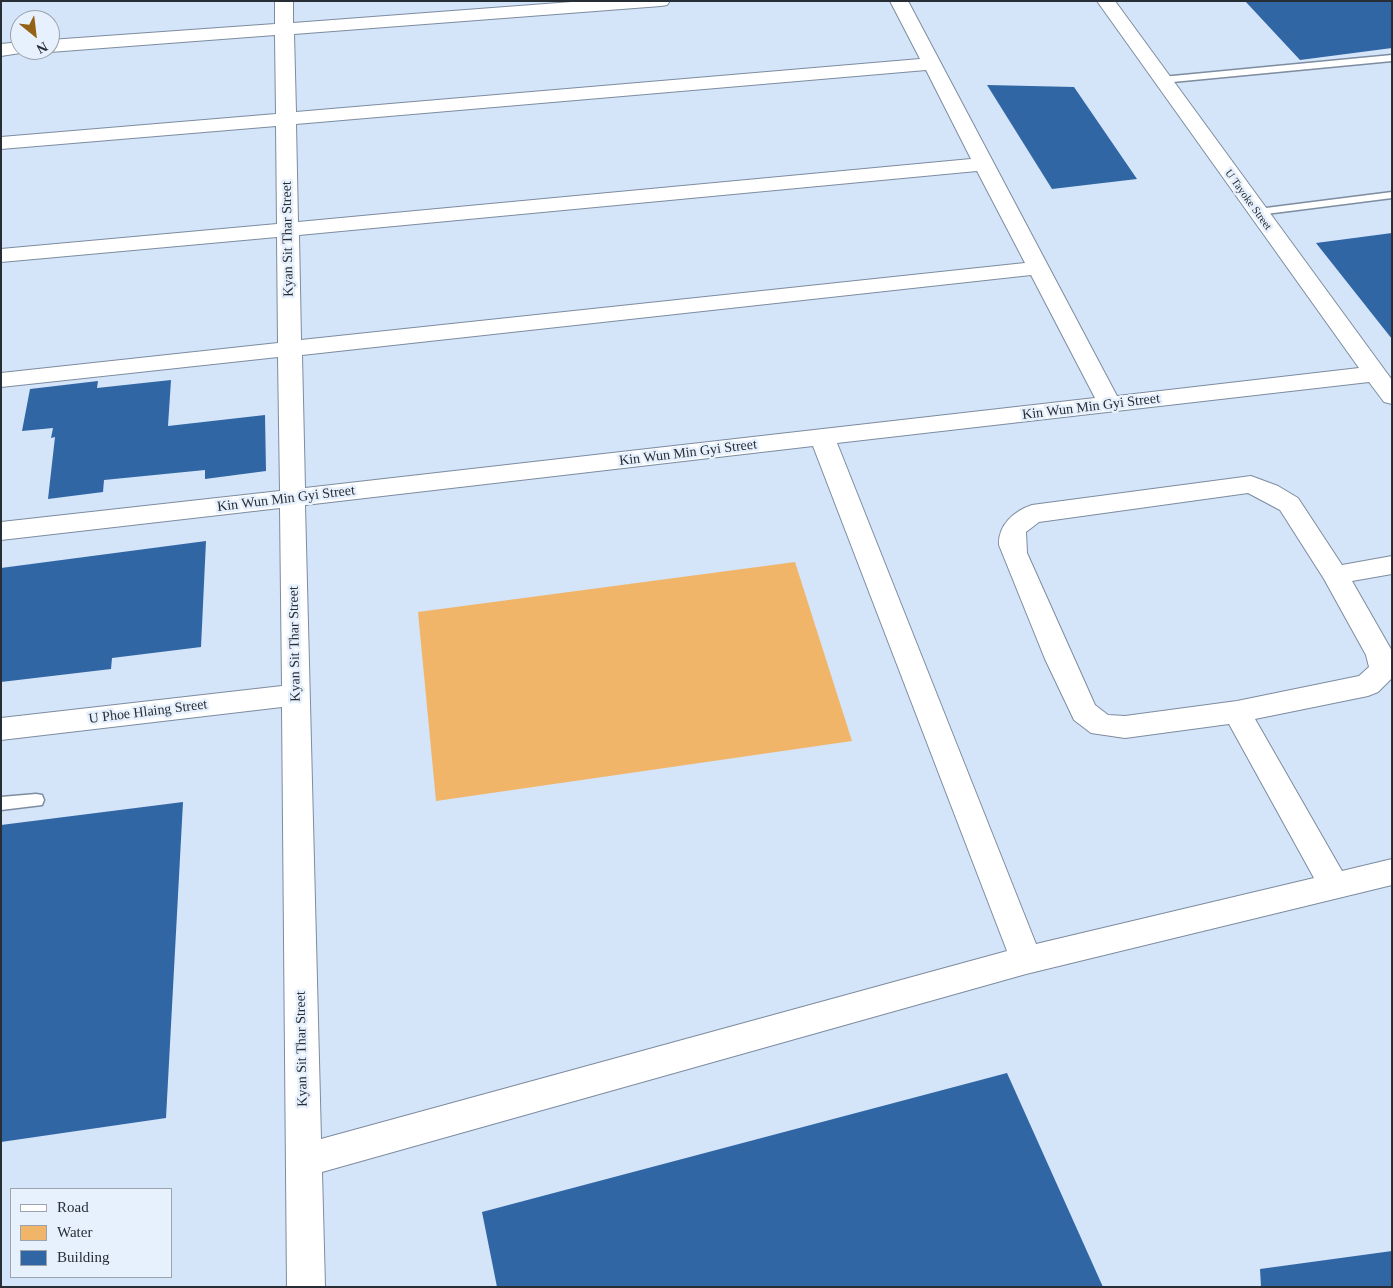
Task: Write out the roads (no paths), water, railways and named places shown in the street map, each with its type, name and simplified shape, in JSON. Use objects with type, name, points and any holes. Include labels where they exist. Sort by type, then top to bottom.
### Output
[{"type":"street","name":"Kyan Sit Thar Street","points":[[284,1],[306,1287]]},
{"type":"street","points":[[60,45],[661,1]]},
{"type":"street","points":[[899,1],[1110,405]]},
{"type":"street","name":"U Tayoke Street","points":[[1106,1],[1392,397]]},
{"type":"street","points":[[1,143],[932,64]]},
{"type":"street","points":[[1,256],[984,164]]},
{"type":"street","points":[[1,380],[1038,268]]},
{"type":"street","name":"Kin Wun Min Gyi Street","points":[[1,531],[1375,374]]},
{"type":"street","points":[[822,437],[1026,960]]},
{"type":"street","points":[[1251,484],[1269,492],[1288,504],[1335,575],[1380,655],[1383,670],[1368,685],[1237,712],[1125,727],[1101,724],[1084,712],[1059,659],[1014,553],[1010,539],[1014,528],[1032,514],[1251,484]]},
{"type":"street","points":[[1335,575],[1392,565]]},
{"type":"street","name":"U Phoe Hlaing Street","points":[[1,729],[296,695]]},
{"type":"street","points":[[1237,712],[1333,884]]},
{"type":"street","points":[[304,1160],[1026,960],[1333,884],[1392,872]]},
{"type":"lane","points":[[1162,80],[1392,58]]},
{"type":"lane","points":[[1258,212],[1392,195]]},
{"type":"lane","points":[[1,804],[36,800]]},
{"type":"water","points":[[795,562],[852,741],[436,801],[418,612]]}]
